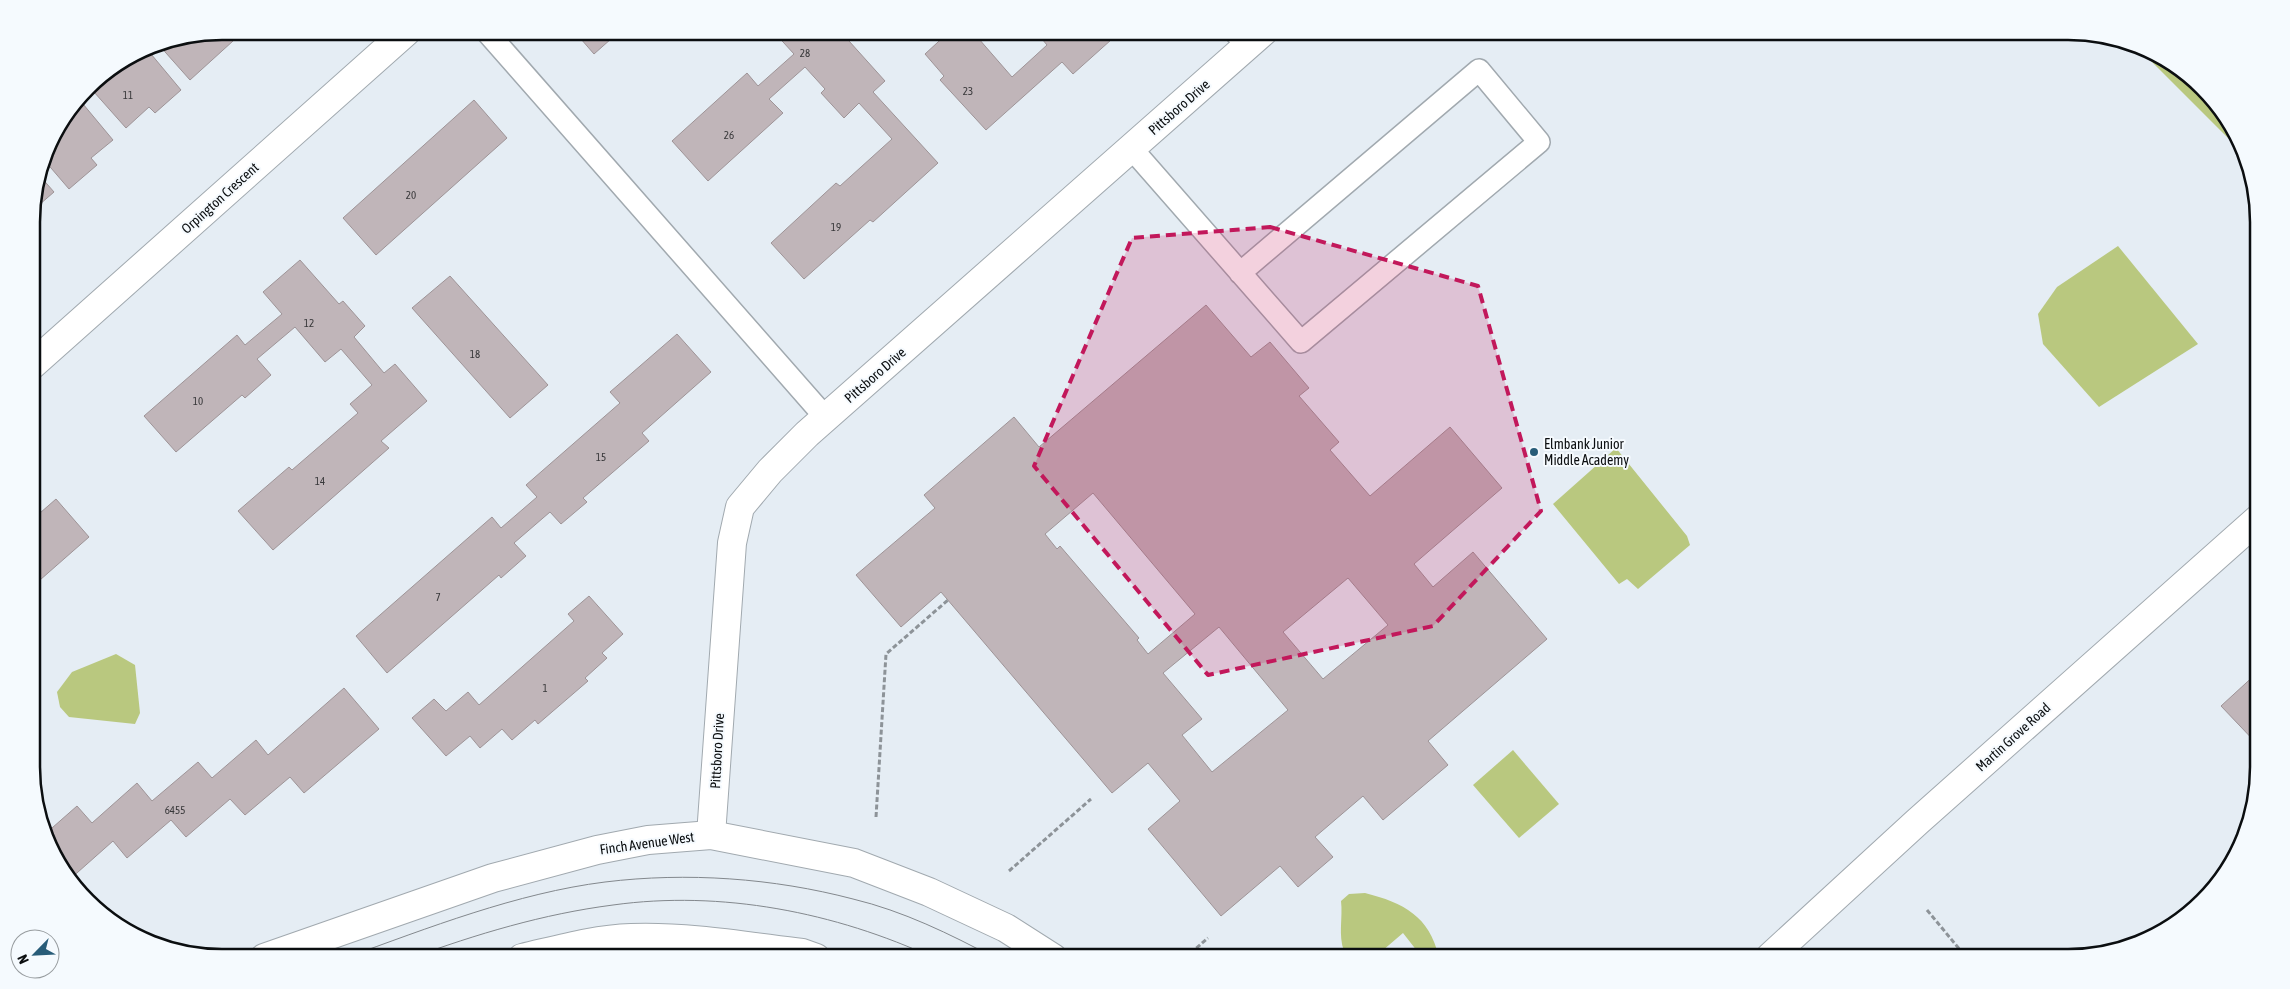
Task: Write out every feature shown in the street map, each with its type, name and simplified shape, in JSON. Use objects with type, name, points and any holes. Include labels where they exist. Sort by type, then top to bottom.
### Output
[{"type":"main road","name":"Orpington Crescent","points":[[40,359],[397,40]]},
{"type":"main road","name":"Pittsboro Drive","points":[[711,835],[732,543],[740,507],[770,471],[826,418],[1132,149],[1244,40]]},
{"type":"main road","name":"Martin Grove Road","points":[[1779,949],[1917,822],[2250,527]]},
{"type":"main road","name":"Finch Avenue West","points":[[290,949],[502,875],[597,850],[648,840],[711,835],[854,863],[946,900],[1006,928],[1039,949]]},
{"type":"main road","points":[[562,949],[588,943],[630,938],[704,941],[769,949]]},
{"type":"lane","points":[[494,40],[826,418]]},
{"type":"lane","points":[[1132,149],[1240,273],[1301,342],[1540,142],[1479,70],[1240,273]]},
{"type":"path","points":[[876,817],[886,654],[948,600]]},
{"type":"path","points":[[1009,871],[1091,799]]},
{"type":"path","points":[[1927,910],[1959,949]]},
{"type":"path","points":[[1195,949],[1208,938]]},
{"type":"highlighted area","points":[[1270,227],[1478,286],[1541,511],[1433,626],[1208,675],[1034,466],[1132,238]]},
{"type":"green space","points":[[2149,59],[2179,78],[2197,93],[2212,111],[2231,141]]},
{"type":"green space","points":[[2118,246],[2198,344],[2099,407],[2043,344],[2038,314],[2057,287]]},
{"type":"green space","points":[[1616,448],[1687,536],[1690,545],[1638,589],[1627,579],[1619,584],[1553,504]]},
{"type":"green space","points":[[116,654],[135,665],[140,713],[135,724],[69,717],[60,707],[57,692],[72,672]]},
{"type":"green space","points":[[1513,750],[1559,804],[1519,838],[1473,785]]},
{"type":"green space","points":[[1365,893],[1379,897],[1392,901],[1413,913],[1429,931],[1437,949],[1416,949],[1403,933],[1384,949],[1343,949],[1341,939],[1341,901],[1349,894]]},
{"type":"building","points":[[234,40],[190,80],[163,50],[186,43]]},
{"type":"building","points":[[582,40],[610,40],[594,54]]},
{"type":"building","points":[[781,40],[848,40],[885,81],[873,92],[938,163],[873,222],[870,220],[804,279],[771,243],[836,183],[840,186],[892,139],[859,103],[844,118],[821,93],[825,89],[805,67],[769,99],[783,113],[708,181],[672,141],[747,73],[758,86],[794,54]]},
{"type":"building","points":[[940,40],[980,40],[1012,77],[1047,45],[1043,40],[1111,40],[1073,74],[1062,62],[986,130],[940,80],[944,76],[925,54]]},
{"type":"building","points":[[151,54],[181,90],[155,113],[149,107],[126,128],[94,92],[131,64]]},
{"type":"building","points":[[474,100],[507,138],[376,255],[343,218]]},
{"type":"building","points":[[83,104],[113,140],[91,158],[97,165],[69,189],[49,166],[64,131]]},
{"type":"building","points":[[44,181],[54,192],[41,203]]},
{"type":"building","points":[[300,260],[339,304],[343,301],[365,326],[354,337],[384,373],[395,364],[427,401],[381,441],[389,448],[273,550],[238,511],[289,467],[292,470],[358,413],[350,404],[372,385],[341,349],[325,362],[295,327],[257,359],[271,375],[245,398],[242,395],[176,452],[144,416],[237,335],[245,345],[282,314],[263,292]]},
{"type":"building","points":[[450,276],[548,385],[510,418],[412,308]]},
{"type":"building","points":[[1206,305],[1251,357],[1270,342],[1309,388],[1299,396],[1339,442],[1330,450],[1370,496],[1450,427],[1502,488],[1414,564],[1433,587],[1473,552],[1547,639],[1428,741],[1448,765],[1383,820],[1363,796],[1315,837],[1333,857],[1298,887],[1280,866],[1221,916],[1148,829],[1180,801],[1148,763],[1112,793],[941,592],[901,627],[856,575],[935,508],[924,495],[1014,417],[1039,447]],"holes":[[[1093,493],[1195,614],[1148,654],[1137,640],[1139,638],[1060,546],[1057,549],[1045,534]],[[1348,578],[1388,625],[1323,679],[1283,632]],[[1219,627],[1288,710],[1212,772],[1182,735],[1202,719],[1163,673]]]},
{"type":"building","points":[[677,334],[711,372],[642,433],[649,441],[583,498],[587,502],[561,524],[550,512],[514,543],[526,556],[501,578],[499,575],[387,673],[356,636],[492,517],[501,528],[537,497],[526,485],[620,403],[610,392]]},
{"type":"building","points":[[56,499],[89,537],[40,580],[40,513]]},
{"type":"building","points":[[589,596],[623,634],[602,653],[607,658],[585,678],[588,681],[538,724],[535,720],[512,740],[502,729],[480,748],[470,736],[446,756],[412,718],[434,699],[446,711],[468,692],[479,705],[574,621],[568,614]]},
{"type":"building","points":[[2250,679],[2250,737],[2221,706]]},
{"type":"building","points":[[344,688],[379,729],[304,793],[290,777],[245,815],[230,799],[186,837],[171,820],[127,858],[113,841],[75,874],[64,858],[51,829],[77,806],[92,823],[137,783],[152,801],[198,762],[212,778],[256,740],[268,755]]},
{"type":"tram line","points":[[370,949],[473,913],[539,894],[605,882],[667,877],[730,879],[792,886],[823,892],[890,910],[926,924],[978,949]]},
{"type":"tram line","points":[[437,949],[536,919],[587,909],[654,901],[695,900],[736,903],[817,917],[857,928],[913,949]]},
{"type":"place","name":"Elmbank Junior Middle Academy","points":[[1534,452]]}]
